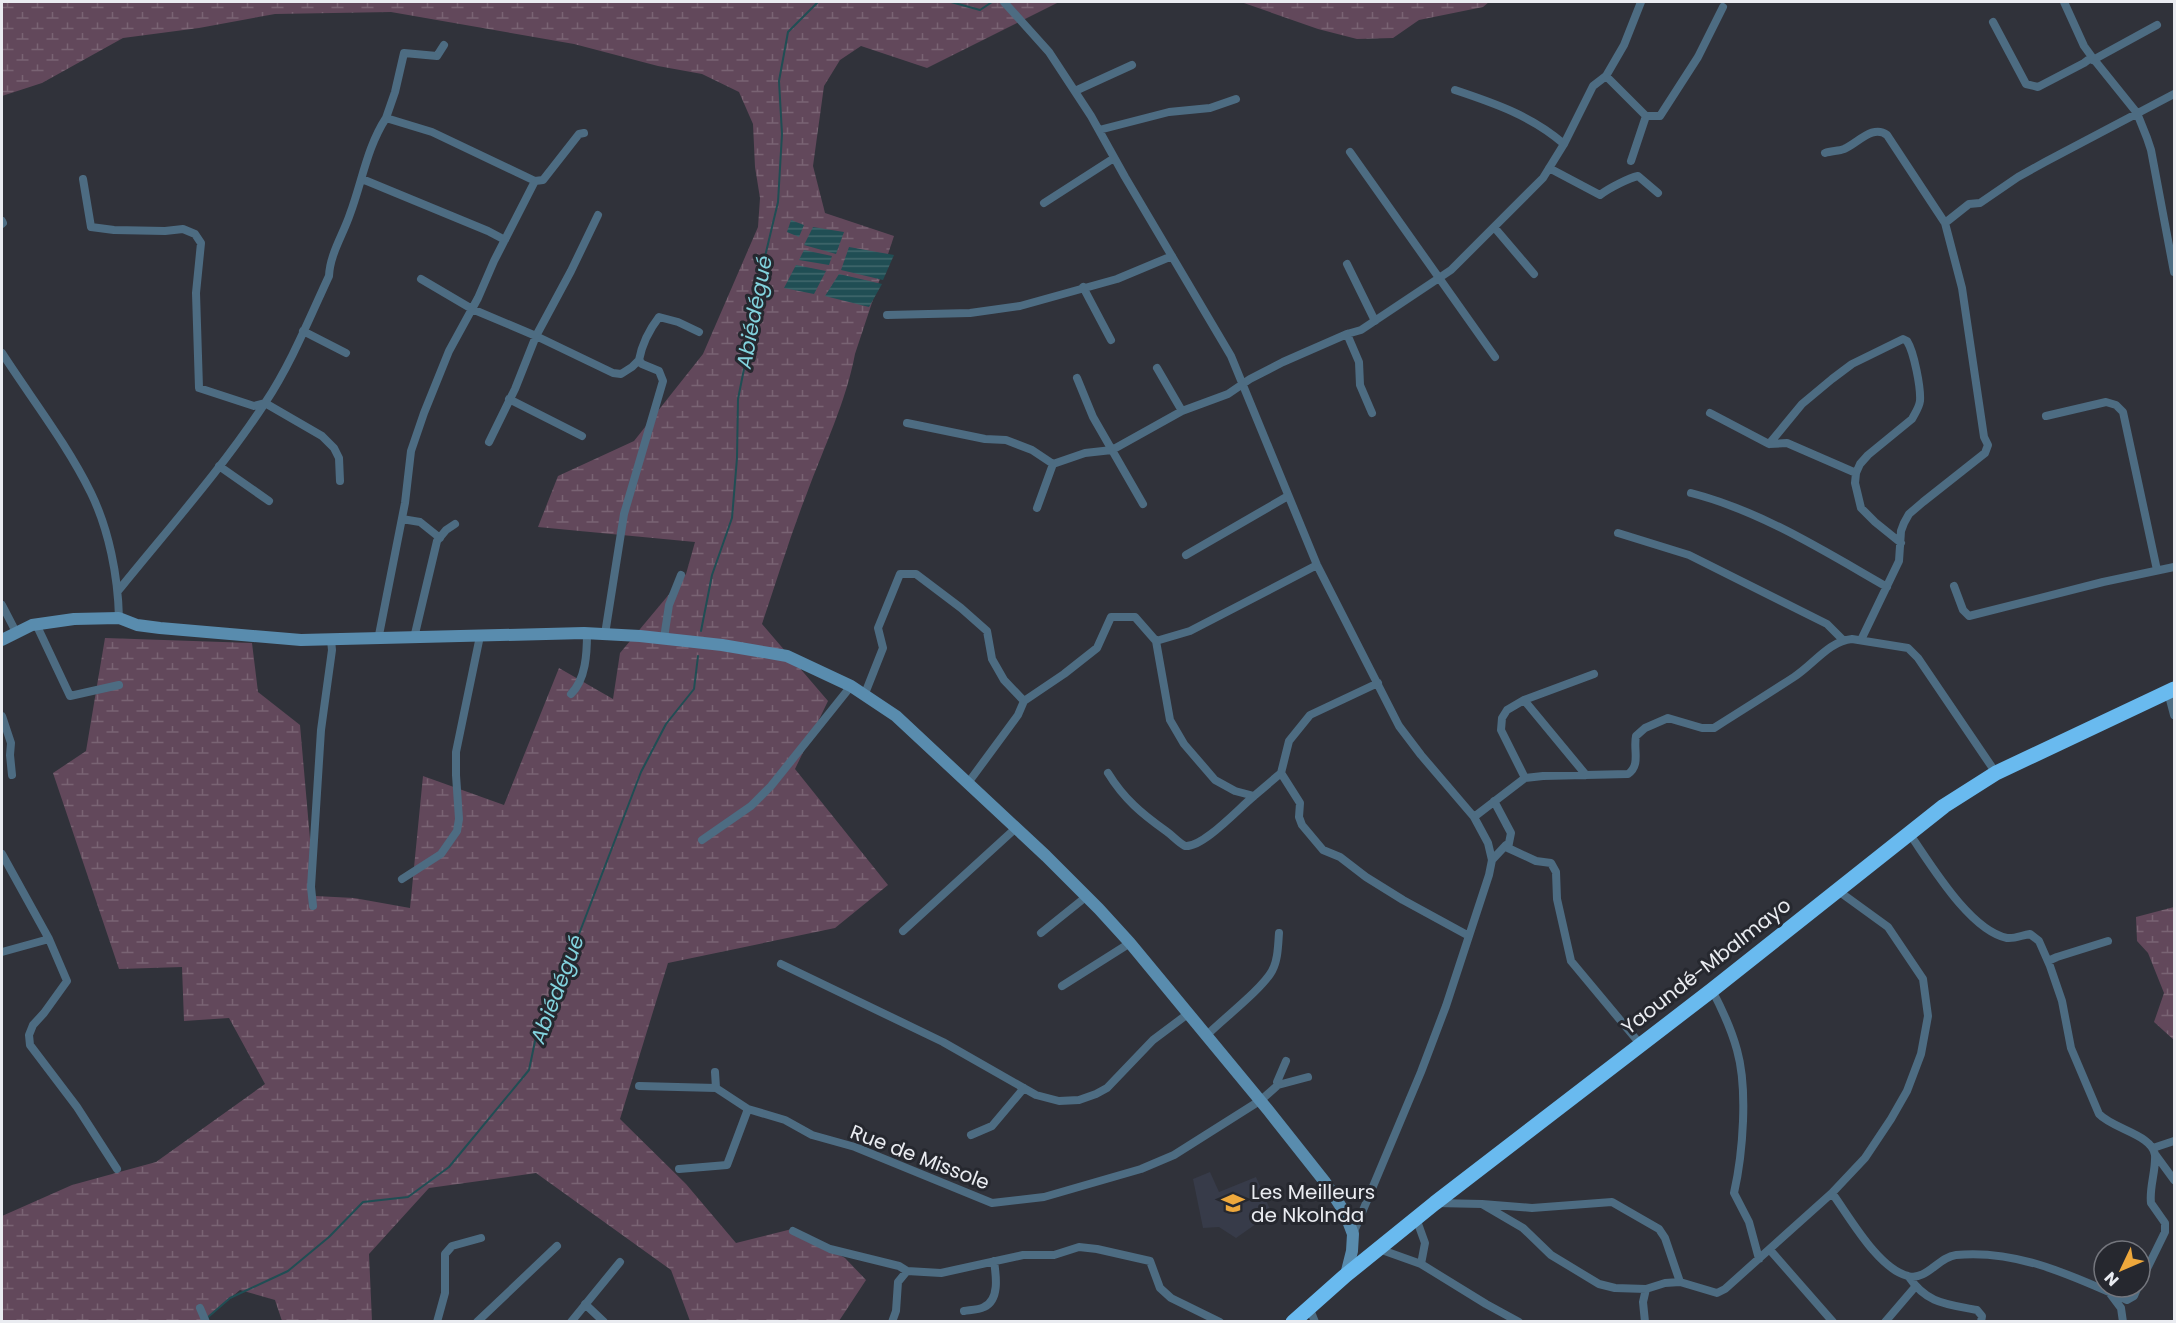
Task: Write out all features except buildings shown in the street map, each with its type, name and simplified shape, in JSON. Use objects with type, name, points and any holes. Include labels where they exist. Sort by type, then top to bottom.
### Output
[{"type":"highway","name":"Yaoundé-Mbalmayo","points":[[1293,1322],[1312,1314],[1346,1275],[1416,1218],[1712,990],[1944,806],[1996,773],[2171,691]]},
{"type":"street","points":[[1004,2],[1049,52],[1075,91],[1231,356],[1317,565],[1399,726],[1474,817],[1488,843],[1492,860],[1489,875],[1446,1006],[1353,1234],[1352,1251],[1346,1275]]},
{"type":"street","points":[[1037,508],[1053,465],[1085,453],[1112,450],[1182,411],[1228,394],[1283,362],[1361,330],[1440,279],[1543,178],[1564,144],[1593,86],[1606,76],[1624,45],[1641,2]]},
{"type":"street","points":[[2064,2],[2084,46],[2137,113],[2151,150],[2175,272]]},
{"type":"street","points":[[1606,76],[1646,116],[1660,116],[1698,57],[1723,7]]},
{"type":"street","points":[[1993,22],[2026,84],[2038,87],[2157,25]]},
{"type":"street","points":[[118,591],[219,466],[265,404],[284,372],[329,276],[330,262],[349,218],[376,133],[386,118],[405,53],[437,56],[444,45]]},
{"type":"street","points":[[1075,91],[1132,65]]},
{"type":"street","points":[[1455,90],[1503,106],[1548,130],[1564,144]]},
{"type":"street","points":[[1945,223],[1969,204],[1980,203],[2027,172],[2175,94]]},
{"type":"street","points":[[1099,130],[1169,112],[1210,108],[1236,99]]},
{"type":"street","points":[[1631,161],[1646,116]]},
{"type":"street","points":[[386,118],[432,132],[535,181],[543,180],[579,134],[584,133]]},
{"type":"street","points":[[1825,153],[1843,149],[1875,131],[1882,131],[1887,135],[1945,223],[1962,288],[1984,437],[1988,445],[1985,453],[1909,514],[1901,531],[1899,561],[1861,640]]},
{"type":"street","points":[[1350,152],[1496,357]]},
{"type":"street","points":[[1044,203],[1114,158]]},
{"type":"street","points":[[1549,168],[1600,195],[1635,176],[1658,193]]},
{"type":"street","points":[[83,179],[91,227],[144,231],[183,229],[195,234],[201,243],[196,293],[199,388],[254,405],[265,404],[322,436],[334,448],[339,458],[340,481]]},
{"type":"street","points":[[362,179],[505,240]]},
{"type":"street","points":[[378,640],[402,519],[411,451],[449,351],[535,181]]},
{"type":"street","points":[[489,442],[508,399],[515,389],[536,336],[598,215]]},
{"type":"street","points":[[1494,227],[1534,274]]},
{"type":"street","points":[[887,315],[970,313],[1020,306],[1117,279],[1172,256]]},
{"type":"street","points":[[1347,264],[1375,321]]},
{"type":"street","points":[[421,279],[472,309],[536,336],[613,373],[621,374],[639,360],[645,340],[659,317],[678,322],[699,332]]},
{"type":"street","points":[[1083,287],[1111,340]]},
{"type":"street","points":[[303,331],[346,352]]},
{"type":"street","points":[[1347,334],[1359,362],[1360,385],[1372,413]]},
{"type":"street","points":[[1769,444],[1802,404],[1852,364],[1904,339],[1907,340],[1918,381],[1920,400],[1917,411],[1912,419],[1860,464],[1855,483],[1861,508],[1900,543]]},
{"type":"street","points":[[2,353],[72,459],[91,494],[106,535],[118,591],[119,618]]},
{"type":"street","points":[[605,634],[624,514],[663,381],[659,371],[642,364],[639,360]]},
{"type":"street","points":[[1156,368],[1182,411]]},
{"type":"street","points":[[1077,378],[1093,417],[1143,504]]},
{"type":"street","points":[[508,399],[582,436]]},
{"type":"street","points":[[2046,416],[2106,402],[2116,405],[2123,412],[2157,570]]},
{"type":"street","points":[[1710,413],[1769,444],[1787,443],[1856,473]]},
{"type":"street","points":[[907,423],[985,439],[1006,440],[1032,450],[1053,465]]},
{"type":"street","points":[[219,466],[270,501]]},
{"type":"street","points":[[1690,493],[1743,509],[1793,534],[1887,587]]},
{"type":"street","points":[[1186,555],[1288,496]]},
{"type":"street","points":[[402,519],[420,522],[440,538]]},
{"type":"street","points":[[414,638],[437,542],[446,530],[455,524]]},
{"type":"street","points":[[1618,533],[1689,555],[1827,624],[1843,640]]},
{"type":"street","points":[[1156,641],[1190,631],[1317,565]]},
{"type":"street","points":[[1954,585],[1963,610],[1970,616],[2082,587],[2175,567]]},
{"type":"street","points":[[864,696],[883,648],[878,628],[900,573],[916,574],[987,631],[992,659],[1004,680],[1024,701]]},
{"type":"street","points":[[664,638],[669,605],[681,575]]},
{"type":"street","points":[[2,605],[16,632]]},
{"type":"street","points":[[968,783],[1018,714],[1024,701],[1097,648],[1111,617],[1136,617],[1156,641],[1170,720],[1184,744],[1215,780],[1235,791],[1254,796]]},
{"type":"street","points":[[2,640],[36,624],[74,619],[119,618],[159,628],[301,640],[378,640],[587,633],[664,638],[787,656],[851,687],[896,716],[1087,896],[1189,1012],[1325,1182],[1345,1213],[1353,1234]]},
{"type":"street","points":[[36,624],[70,696],[119,685]]},
{"type":"street","points":[[571,694],[579,687],[587,633]]},
{"type":"street","points":[[402,879],[441,854],[457,831],[459,819],[456,752],[480,636]]},
{"type":"street","points":[[313,906],[311,887],[321,730],[332,650],[331,640]]},
{"type":"street","points":[[1474,817],[1525,778],[1628,774],[1636,763],[1636,736],[1645,728],[1668,718],[1702,728],[1714,728],[1797,675],[1843,640],[1861,640],[1908,648],[1918,658],[1996,773]]},
{"type":"street","points":[[1525,778],[1501,730],[1502,718],[1508,710],[1524,700],[1594,674]]},
{"type":"street","points":[[1108,773],[1120,793],[1152,822],[1185,846],[1190,846],[1198,843],[1228,820],[1281,774],[1289,741],[1310,716],[1378,683]]},
{"type":"street","points":[[702,840],[750,806],[771,786],[851,687]]},
{"type":"street","points":[[2171,691],[2175,715]]},
{"type":"street","points":[[1524,700],[1586,775]]},
{"type":"street","points":[[2,716],[11,743],[12,775]]},
{"type":"street","points":[[1281,774],[1300,803],[1299,817],[1302,825],[1323,850],[1340,857],[1402,900],[1469,936]]},
{"type":"street","points":[[1494,801],[1511,833],[1508,848]]},
{"type":"street","points":[[903,931],[1016,828]]},
{"type":"street","points":[[1909,833],[1962,908],[1999,935],[2014,938],[2023,935],[2034,936],[2039,941],[2062,1000],[2071,1048],[2099,1114],[2105,1120],[2148,1142],[2175,1179]]},
{"type":"street","points":[[1492,860],[1506,845],[1536,861],[1551,863],[1556,872],[1557,899],[1571,961],[1641,1045]]},
{"type":"street","points":[[2,854],[49,939],[67,981],[33,1025],[29,1035],[30,1045],[77,1107],[117,1169]]},
{"type":"street","points":[[1482,1204],[1523,1228],[1551,1255],[1599,1284],[1615,1288],[1646,1289],[1680,1281],[1717,1293],[1725,1289],[1770,1250],[1832,1193],[1865,1158],[1907,1091],[1921,1054],[1928,1016],[1923,979],[1888,927],[1837,890]]},
{"type":"street","points":[[1041,933],[1087,896]]},
{"type":"street","points":[[1207,1035],[1272,971],[1277,956],[1279,933]]},
{"type":"street","points":[[2,952],[49,939]]},
{"type":"street","points":[[2048,961],[2108,941]]},
{"type":"street","points":[[1062,986],[1130,943]]},
{"type":"street","points":[[781,964],[943,1042],[1036,1095],[1059,1101],[1079,1100],[1107,1088],[1153,1040],[1189,1012]]},
{"type":"street","points":[[1712,990],[1728,1020],[1738,1052],[1743,1092],[1742,1129],[1740,1167],[1734,1193],[1749,1221],[1759,1259]]},
{"type":"street","points":[[1286,1061],[1277,1082],[1278,1085],[1308,1077]]},
{"type":"street","points":[[639,1086],[716,1088],[715,1072]]},
{"type":"street","name":"Rue de Missole","points":[[716,1088],[748,1109],[785,1120],[812,1135],[855,1147],[992,1203],[1044,1197],[1141,1169],[1174,1155],[1260,1100],[1278,1085]]},
{"type":"street","points":[[971,1135],[992,1126],[1024,1088]]},
{"type":"street","points":[[680,1170],[726,1164],[748,1109]]},
{"type":"street","points":[[2154,1151],[2175,1141]]},
{"type":"street","points":[[2152,1258],[2165,1232],[2165,1222],[2151,1203],[2154,1151]]},
{"type":"street","points":[[1832,1193],[1880,1258],[1893,1270],[1909,1277],[1920,1276],[1933,1269],[1944,1259],[1953,1256],[1992,1254],[2033,1262],[2092,1285]]},
{"type":"street","points":[[1435,1203],[1532,1208],[1612,1202],[1659,1229],[1665,1238],[1680,1281]]},
{"type":"street","points":[[1416,1218],[1425,1243],[1421,1264]]},
{"type":"street","points":[[793,1231],[830,1249],[899,1266],[907,1271],[941,1273],[1023,1256],[1054,1255],[1079,1247],[1097,1249],[1150,1261],[1161,1288],[1171,1298],[1220,1322]]},
{"type":"street","points":[[437,1322],[445,1293],[445,1254],[452,1246],[481,1238]]},
{"type":"street","points":[[477,1322],[557,1246]]},
{"type":"street","points":[[1379,1249],[1421,1264],[1519,1322]]},
{"type":"street","points":[[1770,1250],[1833,1322]]},
{"type":"street","points":[[964,1311],[986,1307],[992,1300],[996,1287],[994,1261]]},
{"type":"street","points":[[571,1322],[620,1262]]},
{"type":"street","points":[[892,1322],[896,1311],[898,1282],[907,1271]]},
{"type":"street","points":[[1909,1277],[1915,1287],[1929,1299],[1947,1305],[1977,1310],[1982,1316],[1981,1322]]},
{"type":"street","points":[[1885,1322],[1915,1287]]},
{"type":"street","points":[[1645,1322],[1643,1302],[1646,1289]]},
{"type":"street","points":[[2114,1299],[2121,1308],[2123,1322]]},
{"type":"street","points":[[585,1304],[604,1322]]},
{"type":"street","points":[[200,1308],[207,1322]]},
{"type":"shaded area","name":"Les Meilleurs de Nkolnda","points":[[1210,1172],[1219,1192],[1256,1177],[1272,1214],[1236,1238],[1219,1227],[1203,1228],[1193,1179]]},
{"type":"green space","points":[[2,2],[1059,2],[927,68],[861,46],[840,60],[824,86],[813,166],[825,213],[894,236],[840,407],[795,525],[762,624],[828,701],[795,769],[888,885],[835,928],[668,963],[620,1119],[686,1184],[736,1243],[792,1229],[845,1258],[866,1280],[839,1321],[690,1321],[671,1270],[536,1173],[429,1188],[369,1254],[372,1321],[282,1321],[275,1300],[240,1290],[203,1321],[2,1321],[2,1216],[72,1185],[156,1162],[265,1084],[229,1018],[184,1021],[182,967],[119,969],[53,773],[86,751],[105,638],[252,643],[258,692],[300,725],[315,896],[354,898],[410,908],[423,776],[504,805],[559,668],[613,699],[620,653],[686,574],[695,542],[538,527],[558,476],[634,441],[703,354],[758,227],[760,198],[755,167],[753,124],[739,92],[702,74],[658,66],[574,44],[391,12],[275,14],[199,28],[123,38],[42,83],[2,96]]},
{"type":"green space","points":[[1241,2],[1489,2],[1483,7],[1419,20],[1393,38],[1357,39],[1318,29]]},
{"type":"green space","points":[[2174,907],[2174,1040],[2154,1022],[2164,993],[2148,953],[2137,941],[2136,917]]},
{"type":"water","points":[[791,220],[804,225],[799,237],[787,232]]},
{"type":"water","points":[[813,227],[844,232],[836,254],[804,245]]},
{"type":"water","points":[[849,247],[894,255],[883,280],[841,270]]},
{"type":"water","points":[[804,250],[832,256],[829,265],[799,260]]},
{"type":"water","points":[[796,265],[826,271],[814,294],[784,288]]},
{"type":"water","points":[[839,274],[882,284],[869,307],[825,296]]},
{"type":"waterway","name":"Abiédégué","points":[[701,631],[712,575],[732,518],[737,458],[738,399],[750,339],[752,311],[778,202],[782,134],[779,81],[788,32],[818,2]]},
{"type":"waterway","name":"Abiédégué","points":[[951,2],[980,10],[992,2]]},
{"type":"waterway","name":"Abiédégué","points":[[207,1318],[230,1298],[288,1271],[329,1237],[363,1202],[408,1197],[449,1167],[529,1070],[538,1027],[558,989],[641,772],[666,724],[694,689],[698,656]]},
{"type":"place","name":"Les Meilleurs de Nkolnda","points":[[1233,1203]]}]
